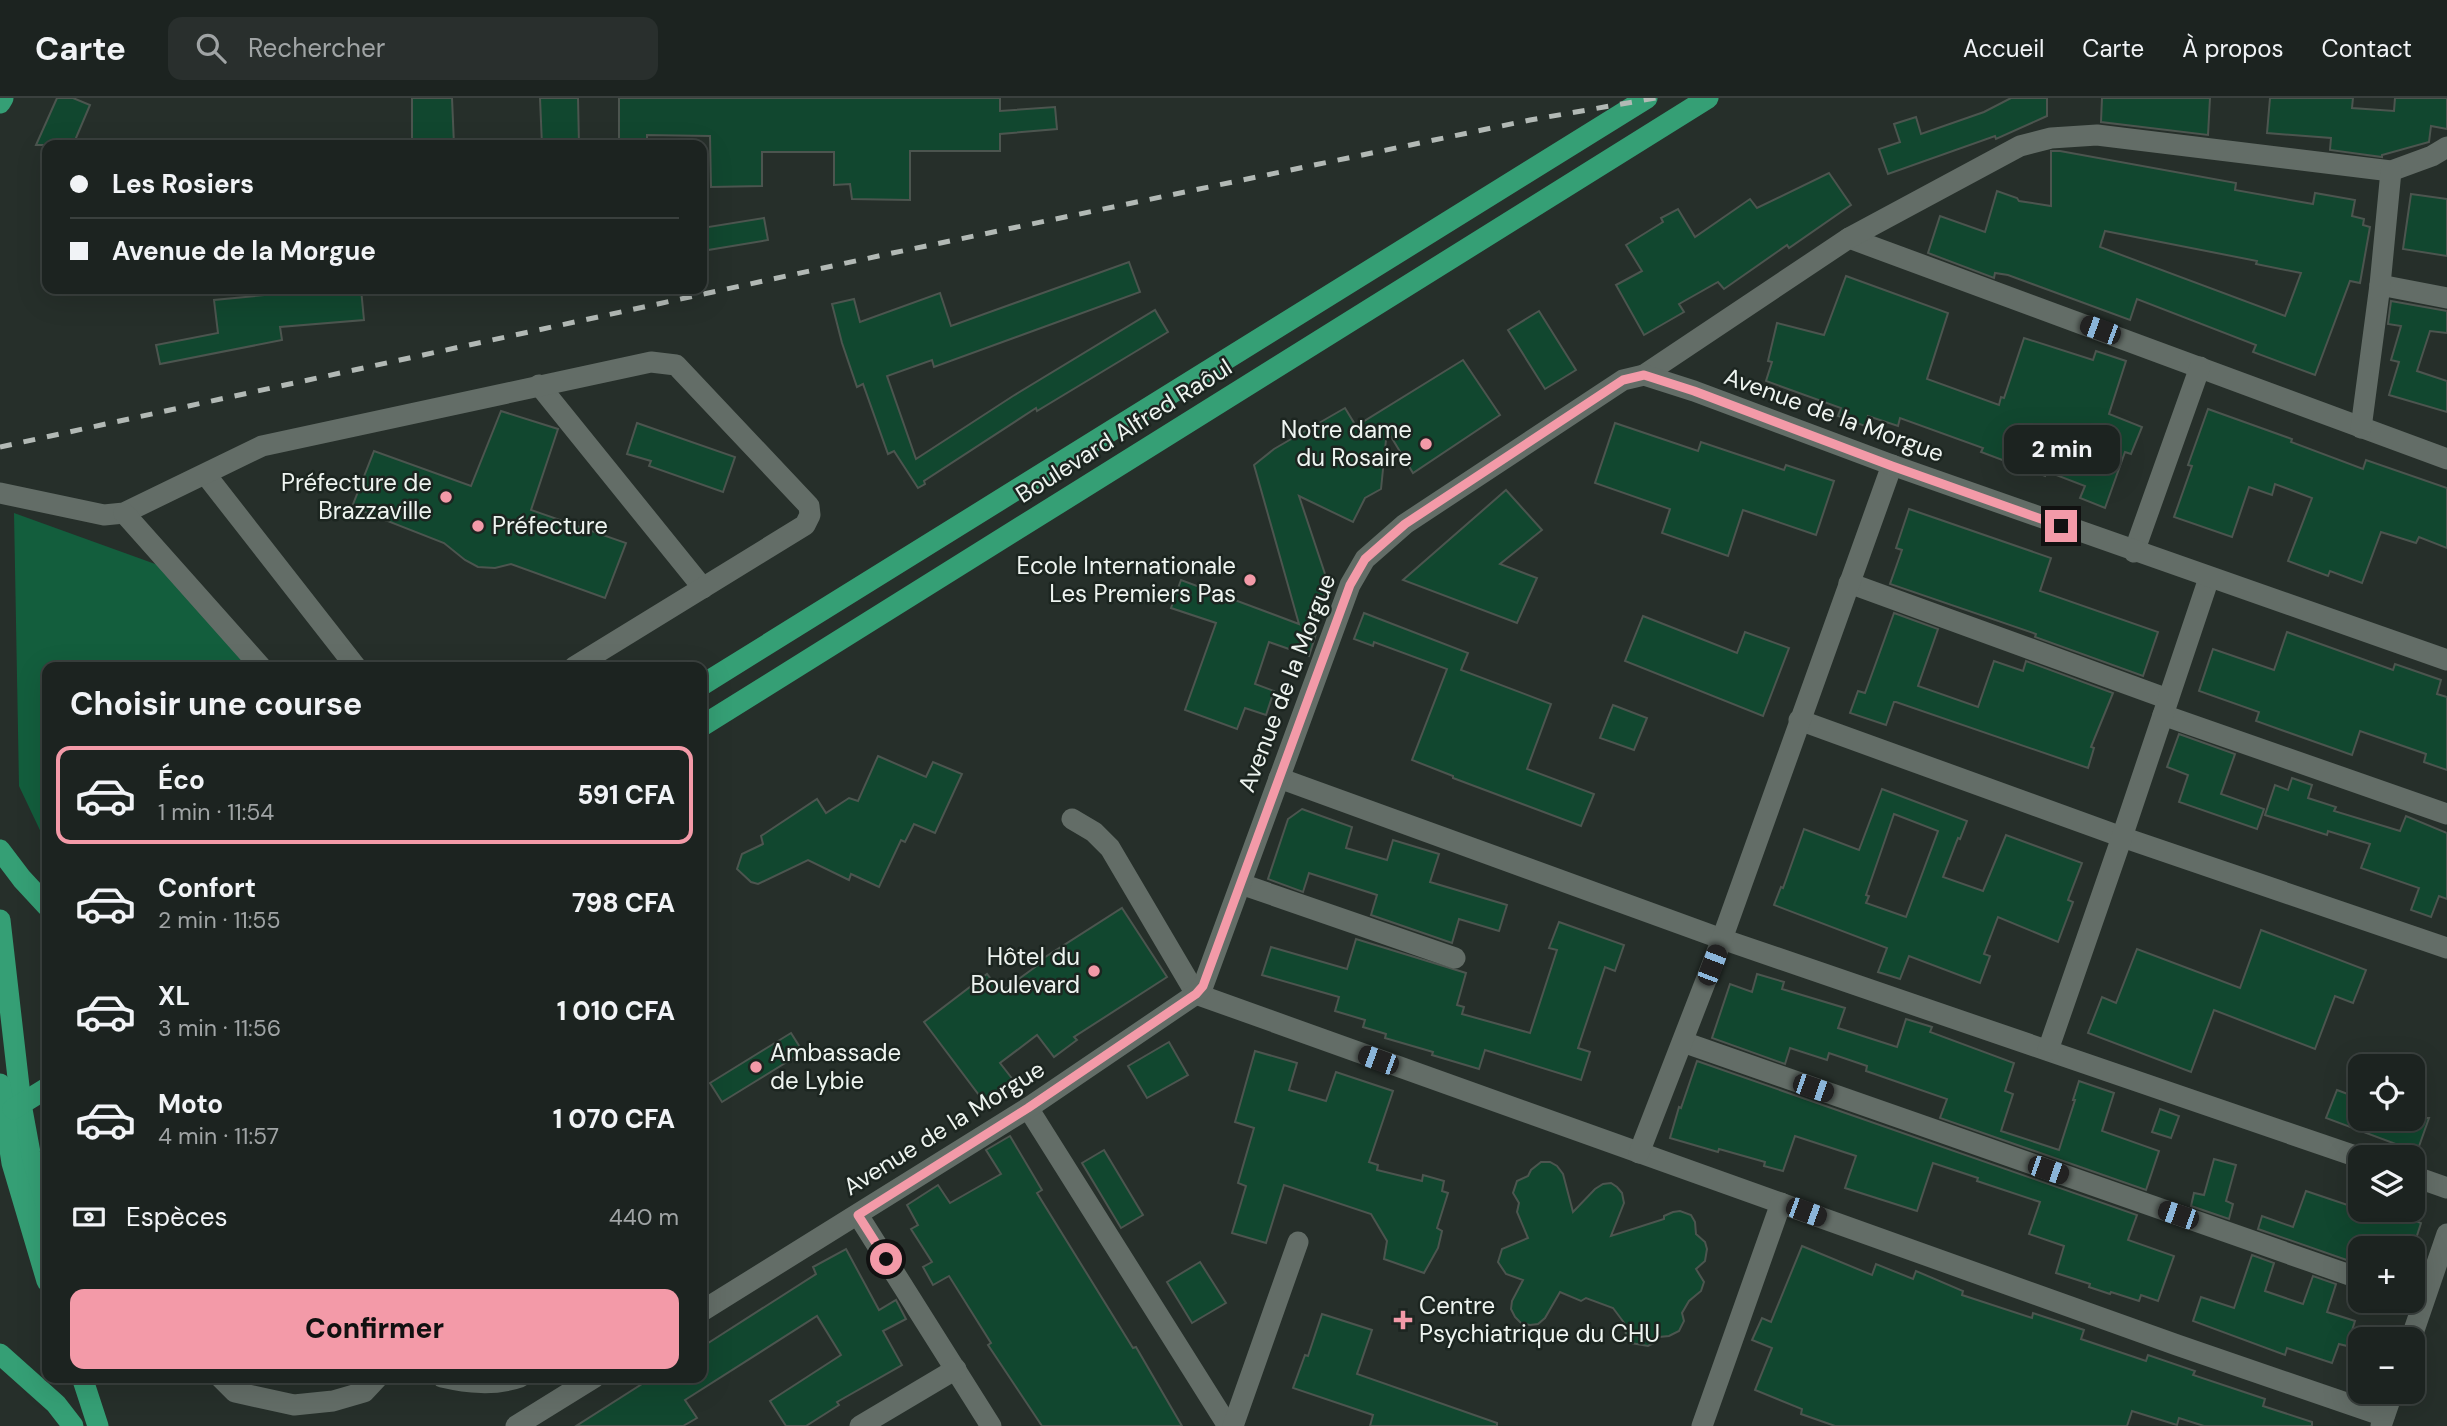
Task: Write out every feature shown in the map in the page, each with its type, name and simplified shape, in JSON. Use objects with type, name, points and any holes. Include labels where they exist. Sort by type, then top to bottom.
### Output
[{"type":"main road","points":[[0,103],[3,98]]},
{"type":"main road","points":[[707,682],[1647,98]]},
{"type":"main road","name":"Boulevard Alfred Raôul","points":[[707,723],[1708,98]]},
{"type":"main road","points":[[0,850],[42,901]]},
{"type":"main road","points":[[0,920],[8,1112]]},
{"type":"main road","points":[[0,1084],[22,1157],[42,1207]]},
{"type":"main road","points":[[8,1112],[42,1091]]},
{"type":"main road","points":[[22,1157],[42,1256]]},
{"type":"main road","points":[[0,1354],[56,1404],[73,1426]]},
{"type":"main road","points":[[86,1383],[99,1426]]},
{"type":"street","points":[[1644,375],[1849,238],[2020,146],[2051,138],[2097,135],[2391,171],[2432,156],[2447,147]]},
{"type":"street","points":[[2361,428],[2380,285],[2391,171]]},
{"type":"street","points":[[1849,238],[2447,459]]},
{"type":"street","points":[[2380,285],[2447,298]]},
{"type":"street","points":[[0,493],[104,516],[124,513],[262,446],[651,362],[676,365],[809,506],[810,514],[805,525],[582,662]]},
{"type":"street","points":[[2134,552],[2200,367]]},
{"type":"street","name":"Avenue de la Morgue","points":[[707,1308],[1028,1108],[1196,994],[1203,986],[1350,585],[1365,559],[1405,524],[1623,380],[1644,375],[1694,391],[1892,466],[2447,660]]},
{"type":"street","points":[[539,385],[703,588]]},
{"type":"street","points":[[1639,1153],[1722,939],[1892,466]]},
{"type":"street","points":[[206,475],[352,662]]},
{"type":"street","points":[[124,513],[257,662]]},
{"type":"street","points":[[2048,1050],[2209,578]]},
{"type":"street","points":[[1849,583],[2447,814]]},
{"type":"street","points":[[1799,720],[2122,837],[2447,948]]},
{"type":"street","points":[[1279,778],[1722,939],[2348,1154]]},
{"type":"street","points":[[1072,819],[1094,832],[1110,848],[1196,994],[2383,1421],[2389,1404]]},
{"type":"street","points":[[1241,884],[1455,958]]},
{"type":"street","points":[[1683,1042],[2348,1274]]},
{"type":"street","points":[[1028,1108],[1228,1426]]},
{"type":"street","points":[[2425,1180],[2447,1188]]},
{"type":"street","points":[[1708,1424],[1781,1203]]},
{"type":"street","points":[[858,1215],[991,1426]]},
{"type":"street","points":[[2425,1283],[2447,1234]]},
{"type":"street","points":[[1233,1426],[1298,1242]]},
{"type":"street","points":[[860,1426],[956,1369]]},
{"type":"street","points":[[226,1383],[235,1392],[294,1405],[333,1401],[364,1392],[372,1383]]},
{"type":"street","points":[[516,1426],[585,1383]]},
{"type":"green space","points":[[14,513],[158,565],[245,662],[42,662],[42,834],[19,786]]},
{"type":"building","points":[[57,98],[73,98],[90,105],[75,140],[42,140],[42,145],[36,145]]},
{"type":"building","points":[[412,98],[452,98],[454,140],[412,140]]},
{"type":"building","points":[[540,98],[578,98],[579,140],[542,140]]},
{"type":"building","points":[[619,98],[1000,98],[1000,111],[1055,107],[1057,129],[1000,134],[1000,151],[910,151],[910,200],[852,199],[850,184],[834,185],[834,152],[762,152],[762,186],[711,187],[710,136],[647,135],[647,140],[619,140]]},
{"type":"building","points":[[2011,98],[2047,98],[2047,116],[1996,139],[1995,136],[1888,174],[1879,149],[1900,142],[1894,124],[1916,117],[1921,134],[1984,112]]},
{"type":"building","points":[[2102,98],[2210,98],[2208,135],[2101,122]]},
{"type":"building","points":[[2270,98],[2353,98],[2352,108],[2394,111],[2395,98],[2447,98],[2447,129],[2431,126],[2429,142],[2382,157],[2330,150],[2331,138],[2267,133]]},
{"type":"building","points":[[2051,151],[2060,151],[2236,183],[2235,190],[2313,204],[2315,193],[2355,200],[2352,216],[2364,219],[2363,225],[2370,227],[2360,283],[2350,281],[2315,375],[2253,352],[2256,345],[2137,299],[2130,320],[2008,275],[1995,273],[1994,278],[1928,253],[1940,216],[1985,232],[1997,191],[2019,201],[2051,206]],"holes":[[[2105,231],[2257,261],[2256,264],[2301,273],[2285,316],[2100,247]]]},
{"type":"building","points":[[1829,173],[1851,205],[1724,289],[1718,282],[1679,304],[1684,312],[1644,335],[1616,285],[1642,271],[1626,245],[1663,222],[1661,218],[1678,209],[1695,237],[1750,199],[1757,208]]},
{"type":"building","points":[[2411,194],[2447,199],[2447,256],[2403,249]]},
{"type":"building","points":[[764,218],[768,240],[707,250],[707,227]]},
{"type":"building","points":[[1129,262],[1140,292],[934,367],[932,360],[887,376],[916,459],[1013,396],[1155,310],[1168,332],[1037,411],[1036,408],[924,481],[925,484],[918,488],[894,451],[888,454],[863,384],[857,387],[832,304],[854,299],[860,322],[940,293],[951,326]]},
{"type":"building","points":[[1846,276],[1948,313],[1927,379],[1999,405],[2001,397],[2004,398],[2024,338],[2093,360],[2096,351],[2126,361],[2109,414],[2142,427],[2131,454],[2125,452],[2105,508],[2080,498],[2085,486],[2046,471],[2045,476],[1981,452],[1983,448],[1900,418],[1898,426],[1868,416],[1865,426],[1838,416],[1841,408],[1766,381],[1772,362],[1768,361],[1777,323],[1824,335]]},
{"type":"building","points":[[275,294],[361,294],[364,320],[280,327],[282,340],[160,364],[156,345],[218,333],[214,300]]},
{"type":"building","points":[[2391,301],[2447,311],[2447,333],[2430,331],[2417,371],[2447,381],[2447,412],[2389,395],[2399,362],[2391,360],[2401,326],[2388,324]]},
{"type":"building","points":[[1539,311],[1576,370],[1545,389],[1508,330]]},
{"type":"building","points":[[1463,360],[1500,415],[1413,473],[1387,430],[1381,489],[1365,498],[1353,522],[1299,496],[1329,586],[1308,627],[1317,631],[1309,656],[1269,642],[1255,684],[1274,691],[1266,715],[1245,708],[1237,729],[1185,710],[1216,623],[1171,608],[1181,580],[1299,624],[1254,465],[1274,449],[1345,408],[1356,426]]},
{"type":"building","points":[[2208,409],[2292,439],[2291,442],[2363,469],[2366,460],[2447,488],[2447,548],[2419,537],[2416,543],[2381,532],[2362,583],[2330,571],[2328,576],[2288,561],[2312,498],[2275,484],[2272,495],[2249,487],[2232,537],[2174,517],[2192,466],[2188,465]]},
{"type":"building","name":"Préfecture de Brazzaville","points":[[501,411],[558,429],[531,510],[626,543],[605,598],[511,564],[495,568],[478,567],[444,543],[352,507],[374,451],[471,486]]},
{"type":"building","points":[[637,423],[735,457],[723,492],[649,466],[651,461],[627,454]]},
{"type":"building","points":[[1615,423],[1698,451],[1701,442],[1784,470],[1786,465],[1834,481],[1816,535],[1743,510],[1728,556],[1662,533],[1670,509],[1595,483]]},
{"type":"building","points":[[1506,490],[1542,530],[1500,564],[1537,578],[1517,623],[1403,580]]},
{"type":"building","points":[[1909,509],[2051,558],[2040,591],[2158,632],[2143,676],[2035,637],[2036,634],[1890,584],[1902,550],[1896,548]]},
{"type":"building","points":[[1364,613],[1468,653],[1461,670],[1551,704],[1527,769],[1594,794],[1581,826],[1412,760],[1447,669],[1374,642],[1373,646],[1354,639]]},
{"type":"building","points":[[1894,613],[1938,629],[1918,686],[1978,707],[1994,661],[2023,671],[2026,661],[2113,693],[2091,747],[2094,748],[2088,768],[1896,702],[1886,725],[1850,713],[1858,691],[1865,693]]},
{"type":"building","points":[[1643,616],[1737,653],[1745,632],[1789,648],[1763,716],[1625,661]]},
{"type":"building","points":[[2287,632],[2393,670],[2395,664],[2441,680],[2437,694],[2447,697],[2447,770],[2424,762],[2426,754],[2360,731],[2352,755],[2256,721],[2259,712],[2199,691],[2213,649],[2274,670]]},
{"type":"building","points":[[1613,705],[1647,718],[1634,750],[1600,738]]},
{"type":"building","points":[[2179,734],[2235,754],[2221,794],[2264,809],[2257,829],[2179,802],[2188,775],[2167,767]]},
{"type":"building","points":[[878,756],[926,777],[933,762],[962,774],[935,833],[914,824],[905,842],[901,840],[879,887],[851,874],[849,880],[808,860],[758,884],[751,882],[737,869],[742,854],[763,844],[761,836],[817,799],[826,813],[849,798],[858,801]]},
{"type":"building","points":[[2292,778],[2312,785],[2308,798],[2336,807],[2334,811],[2400,831],[2406,816],[2447,833],[2447,899],[2439,896],[2431,917],[2411,910],[2419,888],[2361,868],[2370,844],[2328,831],[2327,835],[2265,815],[2275,785],[2288,790]]},
{"type":"building","points":[[1882,789],[1967,821],[1943,877],[1983,891],[2006,835],[2082,863],[2068,900],[2073,902],[2058,942],[1998,917],[1984,954],[1990,956],[1980,983],[1909,956],[1900,979],[1878,972],[1887,948],[1774,905],[1781,887],[1783,888],[1804,829],[1859,850]],"holes":[[[1894,814],[1938,831],[1906,917],[1866,903],[1869,896],[1866,895]]]},
{"type":"building","points":[[1302,809],[1352,827],[1346,848],[1387,860],[1393,840],[1439,854],[1430,882],[1507,905],[1499,931],[1459,919],[1452,943],[1371,915],[1377,895],[1309,873],[1303,892],[1268,879],[1288,819]]},
{"type":"building","points":[[1122,908],[1167,977],[1074,1037],[1077,1040],[1054,1057],[1037,1035],[1000,1063],[1014,1081],[985,1103],[924,1022],[987,974],[1001,992],[1038,965],[1036,963]]},
{"type":"building","points":[[1559,922],[1624,945],[1615,971],[1605,967],[1578,1048],[1590,1052],[1581,1080],[1485,1050],[1479,1069],[1432,1055],[1433,1052],[1385,1038],[1386,1034],[1363,1027],[1365,1020],[1335,1011],[1339,997],[1262,975],[1271,947],[1347,969],[1356,939],[1466,973],[1457,1005],[1464,1007],[1462,1014],[1530,1033],[1557,950],[1549,948]]},
{"type":"building","points":[[2261,930],[2366,970],[2353,1003],[2335,996],[2315,1049],[2214,1010],[2191,1072],[2088,1033],[2102,997],[2116,1003],[2137,949],[2240,988]]},
{"type":"building","points":[[1757,974],[1784,982],[1782,989],[1845,1008],[1838,1028],[1897,1047],[1906,1019],[1932,1027],[1930,1032],[2014,1063],[2005,1091],[2013,1094],[2001,1131],[2059,1150],[2079,1081],[2114,1093],[2102,1131],[2159,1151],[2146,1190],[1940,1118],[1947,1099],[1866,1071],[1867,1066],[1829,1053],[1827,1060],[1790,1048],[1785,1064],[1712,1038],[1730,984],[1752,992]]},
{"type":"building","name":"Ambassade de Lybie","points":[[791,1033],[803,1052],[722,1102],[710,1083]]},
{"type":"building","points":[[1169,1042],[1188,1075],[1147,1098],[1128,1066]]},
{"type":"building","points":[[1255,1051],[1297,1063],[1289,1090],[1326,1101],[1336,1072],[1393,1091],[1369,1162],[1378,1165],[1377,1170],[1422,1181],[1423,1175],[1444,1181],[1442,1191],[1448,1193],[1437,1228],[1442,1231],[1438,1248],[1424,1273],[1384,1259],[1387,1241],[1371,1214],[1284,1185],[1266,1243],[1232,1233],[1246,1186],[1238,1183],[1254,1128],[1235,1122]]},
{"type":"building","points":[[1697,1061],[2137,1215],[2128,1240],[2174,1256],[2158,1301],[2141,1295],[2139,1301],[2111,1292],[2110,1294],[2056,1273],[2064,1246],[2029,1234],[2040,1202],[1977,1181],[1978,1178],[1933,1163],[1917,1211],[1845,1188],[1856,1156],[1795,1136],[1783,1171],[1764,1166],[1765,1162],[1670,1138]]},
{"type":"building","points":[[2337,1090],[2348,1094],[2348,1126],[2326,1118]]},
{"type":"building","points":[[2160,1109],[2179,1116],[2171,1138],[2152,1132]]},
{"type":"building","points":[[2361,1131],[2424,1131],[2419,1145],[2398,1145]]},
{"type":"building","points":[[1010,1136],[1042,1190],[1037,1193],[1133,1348],[1136,1347],[1182,1426],[1042,1426],[988,1345],[991,1343],[949,1276],[933,1285],[923,1267],[932,1262],[911,1229],[918,1225],[907,1205],[938,1185],[950,1203],[1001,1174],[986,1150]]},
{"type":"building","points":[[1104,1150],[1143,1215],[1121,1228],[1082,1163]]},
{"type":"building","points":[[2214,1159],[2236,1165],[2226,1201],[2233,1204],[2229,1219],[2191,1206],[2194,1193],[2204,1195]]},
{"type":"building","points":[[1541,1162],[1550,1162],[1563,1174],[1573,1212],[1603,1184],[1611,1183],[1617,1187],[1622,1193],[1624,1203],[1611,1236],[1664,1219],[1664,1216],[1673,1212],[1680,1211],[1691,1215],[1696,1234],[1705,1242],[1707,1249],[1705,1261],[1696,1269],[1704,1282],[1701,1291],[1689,1301],[1682,1313],[1684,1321],[1679,1331],[1659,1337],[1648,1346],[1631,1343],[1626,1336],[1625,1324],[1613,1308],[1586,1298],[1581,1301],[1560,1292],[1545,1318],[1538,1324],[1521,1323],[1515,1317],[1511,1309],[1512,1301],[1523,1280],[1506,1274],[1498,1262],[1502,1249],[1528,1238],[1517,1212],[1519,1203],[1513,1193],[1517,1181],[1528,1176]]},
{"type":"building","points":[[2306,1191],[2348,1205],[2348,1222],[2421,1223],[2417,1236],[2348,1236],[2348,1260],[2258,1229],[2262,1216],[2293,1227]]},
{"type":"building","points":[[1802,1246],[1872,1275],[1876,1264],[1913,1279],[1916,1271],[1963,1291],[1962,1295],[2032,1318],[2033,1313],[2084,1330],[2081,1339],[2146,1361],[2148,1355],[2195,1371],[2193,1375],[2265,1399],[2263,1406],[2312,1422],[2312,1426],[2204,1426],[2179,1418],[2177,1425],[2132,1411],[2127,1426],[1835,1426],[1801,1414],[1802,1409],[1755,1390],[1772,1348],[1752,1340],[1762,1318],[1771,1322]]},
{"type":"building","points":[[846,1249],[879,1310],[896,1300],[906,1319],[883,1331],[902,1365],[837,1402],[839,1405],[806,1426],[786,1426],[770,1401],[841,1355],[817,1316],[685,1400],[697,1418],[683,1426],[576,1426],[644,1383],[707,1383],[707,1344],[816,1274],[813,1267]]},
{"type":"building","points":[[2252,1255],[2274,1263],[2265,1291],[2303,1304],[2313,1276],[2336,1284],[2327,1312],[2355,1321],[2353,1327],[2348,1327],[2347,1346],[2339,1344],[2332,1363],[2287,1348],[2285,1355],[2193,1321],[2201,1297],[2234,1308]]},
{"type":"building","points":[[1200,1262],[1226,1303],[1192,1323],[1167,1282]]},
{"type":"building","points":[[1322,1314],[1372,1330],[1357,1374],[1497,1423],[1497,1426],[1370,1426],[1373,1415],[1293,1388],[1305,1355],[1308,1356]]},
{"type":"railway","points":[[707,293],[1530,120],[1656,98]]},
{"type":"railway","points":[[0,447],[704,294]]},
{"type":"place","name":"Notre dame du Rosaire","points":[[1426,444]]},
{"type":"place","name":"Préfecture de Brazzaville","points":[[446,497]]},
{"type":"place","name":"Préfecture","points":[[478,526]]},
{"type":"place","name":"Ecole Internationale Les Premiers Pas","points":[[1250,580]]},
{"type":"place","name":"Hôtel du Boulevard","points":[[1094,971]]},
{"type":"place","name":"Ambassade de Lybie","points":[[756,1067]]},
{"type":"place","name":"Centre Psychiatrique du CHU","points":[[1403,1320]]},
{"type":"route","points":[[886,1259],[858,1215],[1028,1108],[1196,994],[1203,986],[1350,585],[1365,559],[1405,524],[1623,380],[1644,375],[1694,391],[2061,526]]}]
